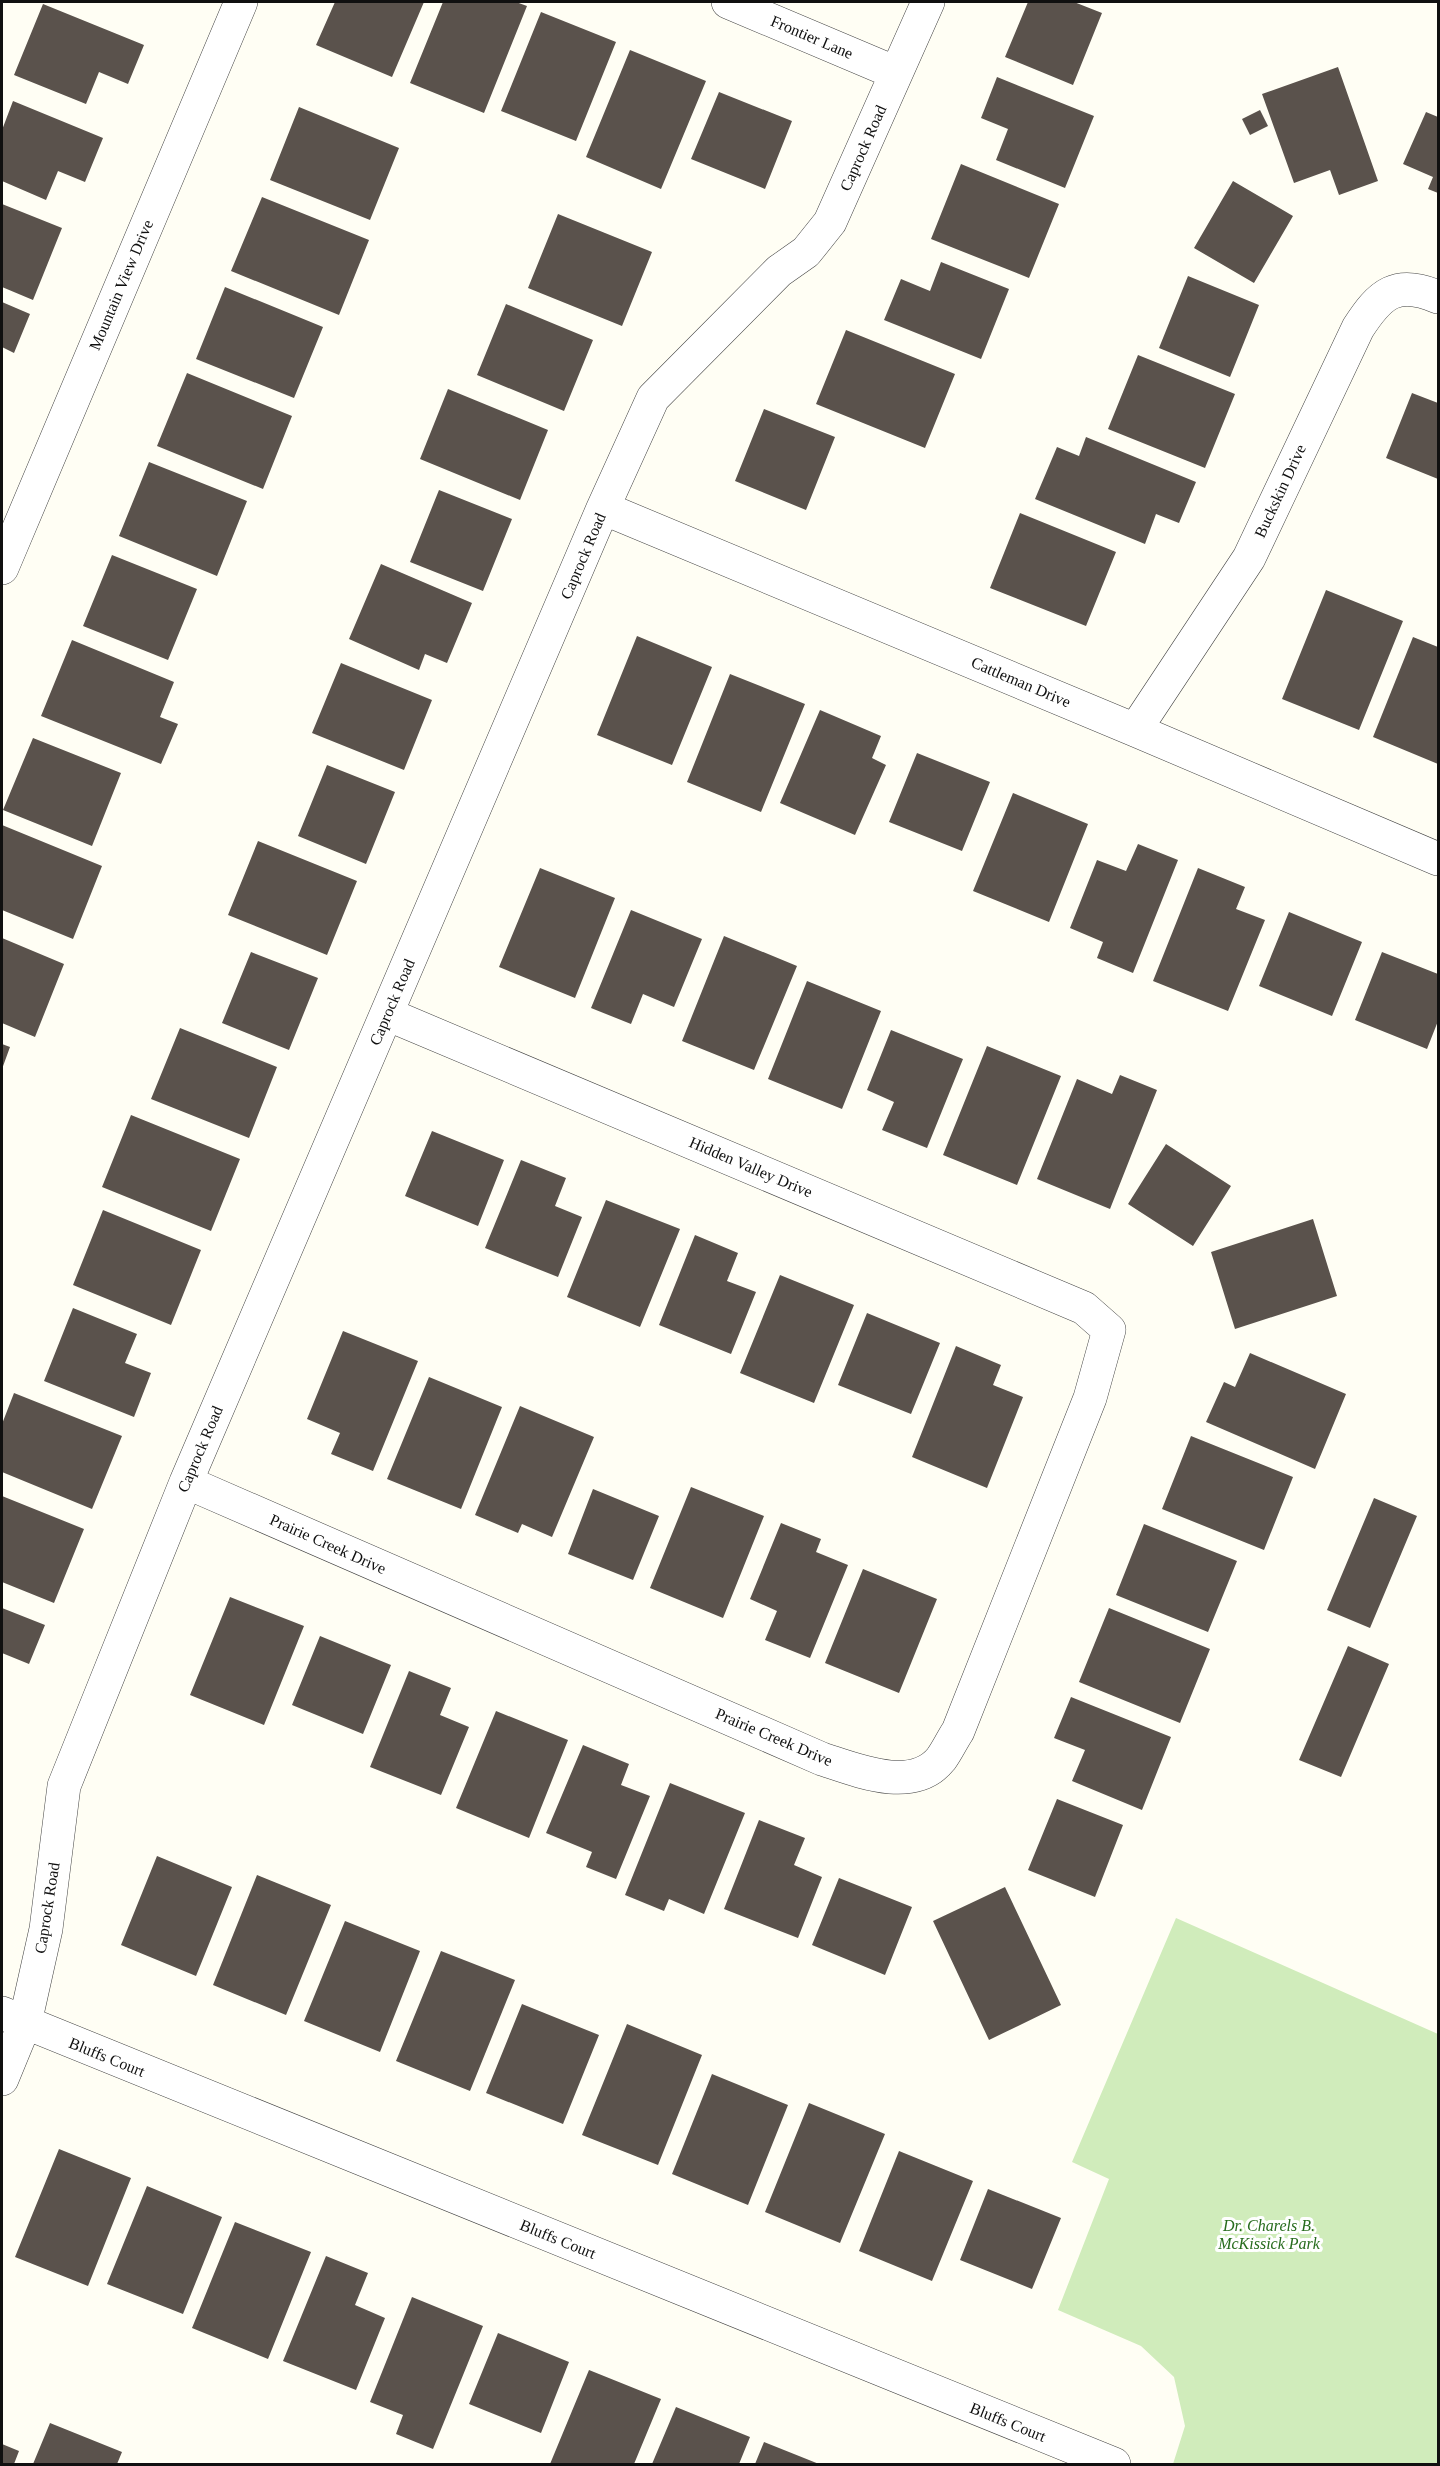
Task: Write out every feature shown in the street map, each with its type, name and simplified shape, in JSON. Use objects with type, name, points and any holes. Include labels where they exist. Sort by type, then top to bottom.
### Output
[{"type":"street","name":"Mountain View Drive","points":[[2,568],[241,2]]},
{"type":"street","name":"Frontier Lane","points":[[728,2],[896,73]]},
{"type":"street","name":"Caprock Road","points":[[2,2079],[13,2018],[46,1929],[64,1786],[186,1482],[603,508],[653,398],[779,271],[806,252],[830,222],[928,2]]},
{"type":"street","name":"Buckskin Drive","points":[[1136,730],[1249,558],[1358,328],[1374,304],[1391,292],[1407,290],[1438,297]]},
{"type":"street","name":"Cattleman Drive","points":[[603,508],[1136,730],[1438,859]]},
{"type":"street","name":"Hidden Valley Drive","points":[[387,1014],[1084,1308],[1109,1330]]},
{"type":"street","name":"Prairie Creek Drive","points":[[186,1482],[822,1759],[863,1772],[900,1778],[923,1773],[940,1761],[958,1731],[1089,1398],[1109,1330]]},
{"type":"street","name":"Bluffs Court","points":[[13,2018],[1114,2464]]},
{"type":"green space","name":"Dr. Charels B. McKissick Park","points":[[1176,1918],[1438,2034],[1438,2464],[1173,2464],[1185,2426],[1174,2377],[1141,2346],[1058,2310],[1109,2179],[1072,2162]]},
{"type":"building","points":[[335,2],[424,2],[392,77],[316,45]]},
{"type":"building","points":[[443,2],[516,2],[527,6],[484,113],[410,83]]},
{"type":"building","points":[[1028,2],[1074,2],[1102,13],[1073,85],[1005,57]]},
{"type":"building","points":[[43,4],[144,45],[128,84],[99,72],[86,104],[14,75]]},
{"type":"building","points":[[541,12],[616,42],[576,141],[501,111]]},
{"type":"building","points":[[630,50],[706,81],[661,189],[586,157]]},
{"type":"building","points":[[1338,67],[1378,181],[1339,195],[1330,170],[1294,183],[1262,94]]},
{"type":"building","points":[[997,77],[1094,116],[1065,188],[996,160],[1008,129],[981,118]]},
{"type":"building","points":[[719,92],[792,121],[765,189],[691,159]]},
{"type":"building","points":[[13,101],[103,138],[85,182],[58,171],[46,200],[2,181],[2,130]]},
{"type":"building","points":[[299,107],[399,148],[370,220],[270,180]]},
{"type":"building","points":[[1260,110],[1268,126],[1250,135],[1242,119]]},
{"type":"building","points":[[1426,112],[1438,117],[1438,193],[1428,189],[1433,177],[1403,164]]},
{"type":"building","points":[[961,164],[1059,204],[1029,278],[931,239]]},
{"type":"building","points":[[1233,181],[1293,216],[1254,283],[1194,248]]},
{"type":"building","points":[[262,197],[369,240],[339,315],[231,271]]},
{"type":"building","points":[[2,204],[62,228],[33,300],[2,287]]},
{"type":"building","points":[[558,214],[652,252],[622,326],[528,288]]},
{"type":"building","points":[[941,262],[1009,289],[981,359],[884,320],[901,279],[930,291]]},
{"type":"building","points":[[1188,276],[1259,305],[1230,377],[1159,348]]},
{"type":"building","points":[[225,287],[323,327],[294,398],[196,359]]},
{"type":"building","points":[[2,302],[30,314],[14,353],[2,347]]},
{"type":"building","points":[[506,304],[593,340],[564,411],[477,375]]},
{"type":"building","points":[[846,330],[955,374],[925,448],[816,404]]},
{"type":"building","points":[[1138,355],[1235,394],[1205,468],[1108,429]]},
{"type":"building","points":[[187,373],[292,416],[263,489],[157,446]]},
{"type":"building","points":[[448,389],[548,430],[520,500],[420,459]]},
{"type":"building","points":[[1412,393],[1438,403],[1438,479],[1386,458]]},
{"type":"building","points":[[764,409],[835,437],[806,510],[735,481]]},
{"type":"building","points":[[1086,437],[1196,482],[1179,523],[1156,514],[1145,544],[1035,499],[1057,447],[1079,456]]},
{"type":"building","points":[[149,462],[247,501],[217,576],[119,536]]},
{"type":"building","points":[[439,490],[512,519],[483,591],[410,562]]},
{"type":"building","points":[[1020,513],[1116,552],[1086,626],[990,588]]},
{"type":"building","points":[[112,555],[197,589],[168,660],[83,626]]},
{"type":"building","points":[[381,564],[472,603],[447,663],[425,654],[419,670],[349,639]]},
{"type":"building","points":[[1326,590],[1403,621],[1359,730],[1282,699]]},
{"type":"building","points":[[637,636],[712,667],[672,765],[597,735]]},
{"type":"building","points":[[1413,637],[1438,647],[1438,764],[1373,737]]},
{"type":"building","points":[[72,640],[174,682],[160,717],[178,724],[161,764],[41,716]]},
{"type":"building","points":[[341,663],[432,700],[404,770],[312,733]]},
{"type":"building","points":[[730,674],[805,704],[761,812],[687,782]]},
{"type":"building","points":[[820,710],[881,736],[872,758],[886,765],[855,835],[780,803]]},
{"type":"building","points":[[33,738],[121,773],[92,846],[3,810]]},
{"type":"building","points":[[917,753],[990,782],[962,851],[889,822]]},
{"type":"building","points":[[327,765],[395,792],[366,864],[298,836]]},
{"type":"building","points":[[1013,793],[1088,824],[1049,922],[973,891]]},
{"type":"building","points":[[2,825],[102,866],[73,939],[2,910]]},
{"type":"building","points":[[258,841],[357,881],[327,955],[228,915]]},
{"type":"building","points":[[1138,844],[1178,860],[1133,973],[1097,958],[1103,942],[1070,928],[1097,860],[1126,871]]},
{"type":"building","points":[[540,868],[615,898],[575,998],[499,967]]},
{"type":"building","points":[[1198,868],[1245,887],[1236,909],[1265,920],[1228,1011],[1153,981]]},
{"type":"building","points":[[631,910],[702,939],[674,1007],[643,994],[631,1024],[591,1008]]},
{"type":"building","points":[[1289,912],[1362,942],[1332,1016],[1259,986]]},
{"type":"building","points":[[724,936],[797,966],[754,1070],[682,1041]]},
{"type":"building","points":[[2,938],[64,964],[35,1037],[2,1023]]},
{"type":"building","points":[[251,952],[318,978],[289,1050],[222,1023]]},
{"type":"building","points":[[1382,952],[1438,974],[1438,1021],[1427,1049],[1355,1020]]},
{"type":"building","points":[[807,981],[881,1011],[842,1109],[768,1079]]},
{"type":"building","points":[[180,1028],[277,1067],[249,1138],[151,1099]]},
{"type":"building","points":[[891,1030],[963,1059],[927,1148],[882,1130],[894,1102],[867,1090]]},
{"type":"building","points":[[2,1044],[10,1047],[2,1069]]},
{"type":"building","points":[[987,1046],[1061,1076],[1017,1185],[943,1155]]},
{"type":"building","points":[[1120,1075],[1157,1090],[1110,1209],[1037,1179],[1077,1079],[1112,1094]]},
{"type":"building","points":[[131,1115],[240,1159],[211,1231],[102,1187]]},
{"type":"building","points":[[432,1131],[504,1160],[478,1226],[405,1196]]},
{"type":"building","points":[[1166,1144],[1231,1186],[1193,1246],[1128,1204]]},
{"type":"building","points":[[521,1160],[566,1178],[555,1206],[582,1217],[558,1277],[485,1248]]},
{"type":"building","points":[[606,1200],[680,1229],[640,1327],[567,1297]]},
{"type":"building","points":[[103,1210],[201,1250],[171,1325],[73,1285]]},
{"type":"building","points":[[1313,1219],[1337,1296],[1235,1329],[1211,1252]]},
{"type":"building","points":[[695,1235],[738,1253],[727,1281],[756,1292],[731,1354],[659,1325]]},
{"type":"building","points":[[780,1275],[854,1305],[814,1403],[740,1373]]},
{"type":"building","points":[[73,1308],[137,1334],[125,1363],[151,1373],[134,1417],[44,1381]]},
{"type":"building","points":[[867,1313],[940,1343],[911,1414],[838,1385]]},
{"type":"building","points":[[343,1331],[418,1361],[373,1471],[331,1454],[340,1433],[307,1419]]},
{"type":"building","points":[[956,1346],[1001,1365],[993,1385],[1023,1397],[987,1488],[912,1457]]},
{"type":"building","points":[[1250,1353],[1346,1394],[1315,1469],[1206,1422],[1224,1382],[1235,1387]]},
{"type":"building","points":[[429,1377],[502,1407],[461,1509],[387,1479]]},
{"type":"building","points":[[14,1393],[122,1436],[92,1509],[2,1472],[2,1424]]},
{"type":"building","points":[[520,1406],[594,1437],[552,1537],[522,1524],[518,1533],[475,1515]]},
{"type":"building","points":[[1191,1436],[1293,1477],[1264,1550],[1162,1509]]},
{"type":"building","points":[[691,1487],[764,1516],[723,1618],[650,1588]]},
{"type":"building","points":[[593,1489],[659,1516],[633,1580],[568,1554]]},
{"type":"building","points":[[2,1496],[84,1529],[54,1603],[2,1582]]},
{"type":"building","points":[[1374,1498],[1417,1516],[1370,1628],[1327,1610]]},
{"type":"building","points":[[781,1523],[821,1539],[816,1552],[848,1565],[810,1658],[765,1640],[777,1611],[750,1599]]},
{"type":"building","points":[[1144,1524],[1237,1561],[1208,1632],[1116,1595]]},
{"type":"building","points":[[863,1569],[937,1599],[899,1693],[825,1663]]},
{"type":"building","points":[[230,1597],[304,1626],[264,1725],[190,1695]]},
{"type":"building","points":[[2,1608],[45,1625],[29,1664],[2,1653]]},
{"type":"building","points":[[1109,1608],[1210,1649],[1180,1723],[1079,1682]]},
{"type":"building","points":[[320,1636],[391,1665],[363,1734],[292,1705]]},
{"type":"building","points":[[1348,1646],[1389,1664],[1341,1777],[1299,1760]]},
{"type":"building","points":[[409,1671],[451,1688],[440,1715],[469,1727],[441,1795],[370,1767]]},
{"type":"building","points":[[1071,1697],[1171,1737],[1142,1810],[1072,1781],[1085,1750],[1054,1738]]},
{"type":"building","points":[[496,1711],[568,1740],[529,1838],[456,1808]]},
{"type":"building","points":[[583,1745],[629,1764],[621,1785],[650,1796],[616,1879],[586,1867],[592,1852],[546,1833]]},
{"type":"building","points":[[670,1783],[745,1813],[704,1914],[669,1899],[664,1911],[625,1895]]},
{"type":"building","points":[[1057,1799],[1123,1825],[1095,1897],[1028,1870]]},
{"type":"building","points":[[759,1820],[805,1838],[794,1865],[822,1877],[798,1938],[724,1909]]},
{"type":"building","points":[[157,1856],[232,1887],[196,1976],[121,1945]]},
{"type":"building","points":[[257,1875],[331,1905],[286,2015],[213,1985]]},
{"type":"building","points":[[839,1878],[912,1907],[885,1975],[812,1945]]},
{"type":"building","points":[[1005,1887],[1061,2005],[989,2040],[933,1921]]},
{"type":"building","points":[[345,1921],[420,1951],[380,2052],[304,2021]]},
{"type":"building","points":[[441,1951],[515,1980],[470,2091],[396,2061]]},
{"type":"building","points":[[522,2004],[599,2035],[563,2124],[486,2093]]},
{"type":"building","points":[[627,2024],[702,2055],[658,2165],[582,2135]]},
{"type":"building","points":[[712,2074],[788,2105],[748,2205],[672,2174]]},
{"type":"building","points":[[809,2103],[885,2134],[840,2243],[765,2212]]},
{"type":"building","points":[[59,2149],[131,2178],[88,2286],[15,2257]]},
{"type":"building","points":[[899,2151],[973,2181],[932,2281],[859,2251]]},
{"type":"building","points":[[147,2186],[222,2217],[183,2314],[107,2284]]},
{"type":"building","points":[[988,2189],[1061,2218],[1032,2289],[960,2260]]},
{"type":"building","points":[[235,2222],[311,2252],[268,2359],[192,2328]]},
{"type":"building","points":[[326,2256],[368,2273],[355,2305],[385,2318],[356,2390],[283,2361]]},
{"type":"building","points":[[412,2297],[483,2326],[433,2449],[396,2434],[403,2415],[370,2402]]},
{"type":"building","points":[[498,2333],[569,2362],[541,2433],[469,2404]]},
{"type":"building","points":[[589,2370],[661,2399],[634,2464],[550,2464]]},
{"type":"building","points":[[676,2407],[750,2437],[739,2464],[652,2464]]},
{"type":"building","points":[[50,2423],[122,2452],[117,2464],[33,2464]]},
{"type":"building","points":[[764,2442],[819,2464],[755,2464]]},
{"type":"building","points":[[2,2444],[19,2451],[14,2464],[2,2464]]}]
